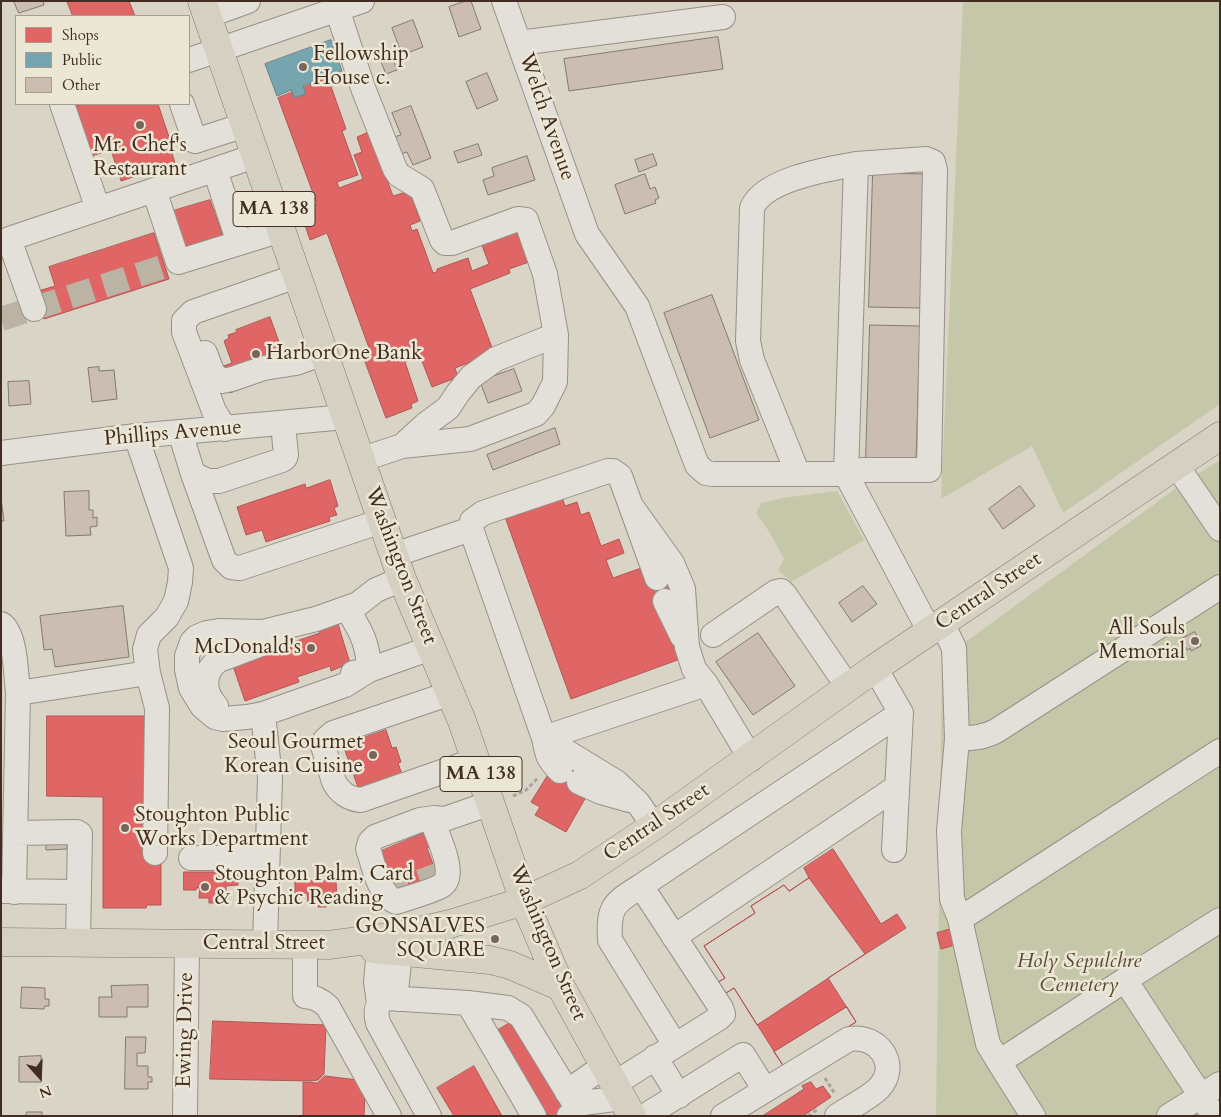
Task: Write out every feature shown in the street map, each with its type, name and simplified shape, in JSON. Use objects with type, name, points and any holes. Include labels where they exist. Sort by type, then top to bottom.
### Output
[{"type":"main road","name":"Washington Street","points":[[204,8],[398,567],[451,693],[476,760],[502,800],[524,901],[561,987],[618,1091]]},
{"type":"main road","name":"Central Street","points":[[392,946],[450,924],[524,901],[580,875],[751,759],[802,719],[875,668],[1220,436]]},
{"type":"main road","name":"Central Street","points":[[1,942],[392,946],[490,960],[510,965],[561,987]]},
{"type":"street","points":[[204,8],[248,1]]},
{"type":"street","points":[[190,60],[362,1]]},
{"type":"street","name":"Welch Avenue","points":[[504,1],[587,234],[637,306],[696,465],[700,470],[713,474],[798,474]]},
{"type":"street","points":[[337,9],[363,88],[395,169],[399,175],[422,189],[442,240],[445,243],[452,243],[521,218],[526,220],[545,274],[556,335],[555,382],[543,406],[536,414],[464,440],[402,446],[360,460]]},
{"type":"street","points":[[519,43],[723,16]]},
{"type":"street","points":[[62,105],[98,209]]},
{"type":"street","points":[[182,105],[195,141],[244,125]]},
{"type":"street","points":[[31,301],[9,239],[255,156]]},
{"type":"street","points":[[926,159],[933,162],[935,170],[929,470],[862,470],[846,474],[798,474],[752,360],[748,341],[752,208],[755,200],[776,186],[804,175],[856,164],[926,159]]},
{"type":"street","points":[[856,164],[846,474],[936,628],[954,648],[957,739],[949,832],[952,899],[960,919],[988,1044],[1033,1116]]},
{"type":"street","points":[[215,170],[239,243]]},
{"type":"street","points":[[154,190],[178,262],[281,230]]},
{"type":"street","points":[[225,429],[214,410],[184,332],[184,321],[190,314],[297,276]]},
{"type":"street","points":[[190,314],[213,374],[222,381],[264,368],[296,363],[324,353]]},
{"type":"street","points":[[402,446],[425,425],[448,408],[458,392],[471,377],[496,359],[556,335]]},
{"type":"street","name":"Phillips Avenue","points":[[1,453],[136,436],[345,417]]},
{"type":"street","points":[[204,478],[225,480],[285,458],[284,424]]},
{"type":"street","points":[[180,432],[204,478],[224,560],[231,567],[240,568],[382,521]]},
{"type":"street","points":[[136,436],[181,568],[176,601],[167,617],[149,635],[145,649],[148,673],[157,708],[155,853]]},
{"type":"street","points":[[1177,466],[1220,530]]},
{"type":"street","points":[[638,803],[600,792],[558,763],[470,524],[483,513],[610,470],[617,472],[620,476],[661,577]]},
{"type":"street","points":[[631,506],[668,557],[678,576],[684,595],[687,647]]},
{"type":"street","points":[[369,670],[346,684],[263,714],[239,719],[223,719],[207,712],[196,698],[186,670],[187,656],[192,642],[197,637],[219,631],[262,632],[316,619],[358,604],[382,587],[398,567],[471,529]]},
{"type":"street","points":[[957,739],[987,736],[996,731],[1220,587]]},
{"type":"street","points":[[713,635],[776,592],[781,591],[785,594],[848,687]]},
{"type":"street","points":[[668,599],[694,669],[706,684],[751,759]]},
{"type":"street","points":[[347,608],[364,636],[369,654],[369,670]]},
{"type":"street","points":[[316,619],[271,641],[219,660],[212,665],[206,678],[211,701],[222,709],[245,706],[331,676],[369,670],[431,648]]},
{"type":"street","points":[[1,624],[5,626],[12,642],[18,693],[15,839],[8,892],[79,892]]},
{"type":"street","points":[[875,668],[901,713],[894,850]]},
{"type":"street","points":[[18,693],[148,673]]},
{"type":"street","points":[[558,763],[706,684]]},
{"type":"street","points":[[451,693],[329,736],[323,746],[334,782],[336,787],[350,798],[361,800],[476,760]]},
{"type":"street","points":[[675,1045],[610,940],[609,928],[613,908],[620,899],[901,713]]},
{"type":"street","points":[[263,714],[270,778],[265,944]]},
{"type":"street","points":[[960,919],[1220,751]]},
{"type":"street","points":[[558,763],[616,782],[638,803],[654,826]]},
{"type":"street","points":[[680,933],[897,787]]},
{"type":"street","points":[[438,821],[502,800]]},
{"type":"street","points":[[434,818],[438,821],[448,864],[447,878],[441,886],[396,902],[389,898],[382,888],[368,848],[370,842],[376,837],[420,820],[434,818]]},
{"type":"street","points":[[15,839],[78,832],[80,834],[78,942]]},
{"type":"street","points":[[191,858],[267,858]]},
{"type":"street","points":[[570,1104],[618,1091],[655,1057],[719,1018],[732,1004],[732,998],[641,886]]},
{"type":"street","points":[[396,902],[392,946],[376,982],[388,1000],[387,1020],[446,1116]]},
{"type":"street","points":[[998,1062],[1220,920]]},
{"type":"street","name":"Ewing Drive","points":[[185,1116],[187,944]]},
{"type":"street","points":[[317,945],[305,996],[313,996],[328,1007],[389,1116]]},
{"type":"street","points":[[1125,980],[1210,1090],[1214,1116]]},
{"type":"street","points":[[429,1116],[378,1022],[376,1011],[388,1000],[468,1003],[508,1008],[518,1013],[570,1104]]},
{"type":"street","points":[[468,1003],[534,1116]]},
{"type":"street","points":[[723,1116],[849,1039],[869,1040],[883,1052],[887,1069],[885,1080],[878,1089],[837,1106]]},
{"type":"street","points":[[746,1116],[851,1050],[859,1050],[871,1056],[876,1064],[876,1072],[869,1084],[820,1116]]},
{"type":"street","points":[[645,1116],[743,1055],[765,1090]]},
{"type":"street","points":[[655,1057],[679,1096]]},
{"type":"street","points":[[1169,1116],[1210,1090]]},
{"type":"street","points":[[570,1104],[618,1091]]},
{"type":"path","points":[[502,800],[526,790],[558,763]]},
{"type":"path","points":[[820,1081],[825,1078],[837,1106]]},
{"type":"green space","points":[[963,1],[1220,1],[1220,404],[1063,513],[1032,446],[941,499]]},
{"type":"green space","name":"Holy Sepulchre Cemetery","points":[[1220,460],[1220,1116],[936,1116],[942,659],[1182,484]]},
{"type":"green space","points":[[837,491],[864,540],[791,582],[778,570],[784,559],[770,533],[756,513],[761,503],[782,498]]},
{"type":"building: Shops","points":[[67,1],[129,1],[135,15],[73,15]]},
{"type":"building: Shops","points":[[328,78],[346,129],[342,131],[358,175],[337,182],[339,188],[363,179],[354,155],[362,152],[357,137],[369,132],[393,196],[410,191],[420,221],[410,225],[412,231],[417,229],[433,273],[437,272],[437,269],[468,258],[472,271],[489,264],[480,240],[519,226],[532,261],[509,269],[510,273],[470,289],[494,353],[455,368],[458,377],[432,387],[420,356],[405,362],[418,401],[411,404],[412,408],[386,418],[364,359],[372,356],[327,233],[310,240],[300,210],[317,204],[278,98]]},
{"type":"building: Shops","points":[[158,105],[173,149],[171,150],[175,163],[121,181],[111,150],[91,156],[75,106]]},
{"type":"building: Shops","points":[[210,200],[223,236],[184,247],[173,211]]},
{"type":"building: Shops","points":[[154,233],[169,279],[44,319],[35,292],[55,286],[49,267]]},
{"type":"building: Shops","name":"HarborOne Bank","points":[[270,317],[284,356],[255,383],[230,393],[221,367],[232,363],[224,341],[229,338],[228,335],[237,332],[236,330]]},
{"type":"building: Shops","points":[[330,480],[338,506],[334,508],[337,515],[329,517],[330,521],[266,542],[262,530],[246,535],[237,507],[305,484],[306,488]]},
{"type":"building: Shops","points":[[562,497],[565,506],[577,502],[581,515],[589,512],[601,546],[619,539],[624,553],[606,560],[613,578],[647,566],[667,574],[675,597],[659,603],[680,659],[571,699],[505,517]]},
{"type":"building: Shops","name":"McDonald's","points":[[338,624],[350,663],[331,671],[330,666],[297,677],[299,682],[245,701],[232,663],[320,633],[319,630]]},
{"type":"building: Shops","name":"Stoughton Public Works Department","points":[[47,716],[147,716],[161,859],[161,905],[147,905],[146,908],[103,908],[103,797],[47,796]]},
{"type":"building: Shops","name":"Seoul Gourmet Korean Cuisine","points":[[386,730],[392,748],[396,747],[401,762],[398,763],[403,777],[359,790],[343,745]]},
{"type":"building: Shops","points":[[563,767],[581,778],[587,795],[566,832],[535,815],[540,807],[531,802],[549,773]]},
{"type":"building: Shops","points":[[424,833],[429,847],[427,848],[436,872],[429,875],[432,884],[411,892],[407,881],[392,887],[379,852]]},
{"type":"building: Shops","points":[[833,849],[881,924],[897,914],[906,928],[828,978],[856,1022],[784,1067],[734,988],[723,995],[715,984],[725,978],[704,946],[755,913],[751,906],[784,885],[789,891],[809,878],[804,868]]},
{"type":"building: Shops","name":"Stoughton Palm, Card & Psychic Reading","points":[[184,872],[238,872],[238,885],[226,886],[226,898],[218,898],[218,903],[209,903],[209,898],[199,898],[200,888],[184,890]]},
{"type":"building: Shops","points":[[809,878],[865,954],[757,1025],[734,988],[723,995],[715,984],[725,978],[704,946],[755,913],[751,906],[784,885],[789,891]]},
{"type":"building: Shops","points":[[336,880],[337,902],[326,903],[326,907],[318,907],[318,903],[308,903],[307,893],[295,894],[295,882]]},
{"type":"building: Shops","points":[[951,929],[955,945],[941,949],[937,933]]},
{"type":"building: Shops","points":[[847,1007],[856,1022],[784,1067],[774,1052]]},
{"type":"building: Shops","points":[[515,1020],[570,1116],[547,1116],[498,1030]]},
{"type":"building: Shops","points":[[213,1021],[326,1025],[324,1074],[318,1080],[311,1081],[210,1079]]},
{"type":"building: Shops","points":[[474,1066],[502,1116],[454,1116],[437,1088]]},
{"type":"building: Shops","points":[[325,1076],[358,1080],[365,1094],[364,1116],[303,1116],[303,1082],[317,1083]]},
{"type":"building: Shops","points":[[811,1082],[816,1089],[823,1086],[831,1097],[803,1116],[761,1116],[804,1089],[802,1086]]},
{"type":"building: Public","name":"Fellowship House c.","points":[[331,40],[342,71],[303,86],[306,94],[295,98],[291,90],[277,96],[265,64]]},
{"type":"building: Other","points":[[14,1],[43,1],[44,5],[19,13]]},
{"type":"building: Other","points":[[471,1],[481,29],[459,37],[449,7]]},
{"type":"building: Other","points":[[413,20],[423,47],[402,55],[392,28]]},
{"type":"building: Other","points":[[718,37],[723,69],[569,91],[564,59]]},
{"type":"building: Other","points":[[390,52],[397,70],[386,74],[379,57]]},
{"type":"building: Other","points":[[487,73],[498,100],[477,109],[466,82]]},
{"type":"building: Other","points":[[411,106],[431,158],[413,165],[407,152],[400,154],[394,137],[401,135],[392,113]]},
{"type":"building: Other","points":[[478,144],[482,155],[458,163],[454,152]]},
{"type":"building: Other","points":[[653,154],[657,165],[639,172],[635,160]]},
{"type":"building: Other","points":[[527,156],[535,180],[488,195],[483,180],[494,176],[492,168]]},
{"type":"building: Other","points":[[873,173],[924,174],[920,308],[869,307]]},
{"type":"building: Other","points":[[645,174],[650,189],[655,187],[659,198],[655,200],[656,203],[625,214],[615,185]]},
{"type":"building: Other","points":[[712,295],[759,420],[710,438],[664,313]]},
{"type":"building: Other","points":[[870,325],[920,326],[916,461],[866,460]]},
{"type":"building: Other","points":[[99,367],[99,371],[114,370],[117,399],[92,402],[88,368]]},
{"type":"building: Other","points":[[514,369],[522,391],[488,403],[480,381]]},
{"type":"building: Other","points":[[29,381],[31,404],[9,406],[8,382]]},
{"type":"building: Other","points":[[555,428],[560,444],[493,470],[487,455]]},
{"type":"building: Other","points":[[1020,486],[1035,506],[1003,529],[989,509]]},
{"type":"building: Other","points":[[89,491],[89,510],[93,510],[93,518],[97,517],[97,526],[90,527],[91,535],[66,536],[64,492]]},
{"type":"building: Other","points":[[1,498],[4,521],[1,521]]},
{"type":"building: Other","points":[[863,586],[877,604],[852,622],[839,603]]},
{"type":"building: Other","points":[[123,606],[129,657],[55,667],[52,649],[44,650],[40,616]]},
{"type":"building: Other","points":[[1195,632],[1201,646],[1191,651],[1190,648],[1187,650],[1181,639]]},
{"type":"building: Other","points":[[758,633],[795,686],[753,715],[716,662]]},
{"type":"building: Other","points":[[67,828],[67,849],[46,850],[45,829]]},
{"type":"building: Other","points":[[148,985],[148,1007],[127,1007],[127,1017],[99,1017],[99,997],[112,997],[111,986]]},
{"type":"building: Other","points":[[22,987],[45,988],[45,999],[49,999],[49,1006],[45,1006],[44,1009],[21,1008]]},
{"type":"building: Other","points":[[126,1037],[146,1037],[145,1053],[137,1053],[137,1066],[148,1066],[148,1077],[152,1077],[152,1082],[148,1082],[148,1089],[125,1089]]},
{"type":"building: Other","points":[[41,1056],[41,1082],[19,1082],[19,1057]]},
{"type":"building: Other","points":[[27,1112],[42,1112],[42,1116],[26,1116]]},
{"type":"tunnel","points":[[1,319],[178,262]]},
{"type":"tunnel","points":[[388,884],[396,890],[449,871]]},
{"type":"place","name":"Fellowship House c.","points":[[303,67]]},
{"type":"place","name":"Mr. Chef's Restaurant","points":[[140,125]]},
{"type":"place","name":"HarborOne Bank","points":[[256,354]]},
{"type":"place","name":"All Souls Memorial","points":[[1195,641]]},
{"type":"place","name":"McDonald's","points":[[311,648]]},
{"type":"place","name":"Seoul Gourmet Korean Cuisine","points":[[373,755]]},
{"type":"place","name":"Stoughton Public Works Department","points":[[125,828]]},
{"type":"place","name":"Stoughton Palm, Card & Psychic Reading","points":[[205,887]]},
{"type":"place","name":"GONSALVES SQUARE","points":[[495,939]]}]
